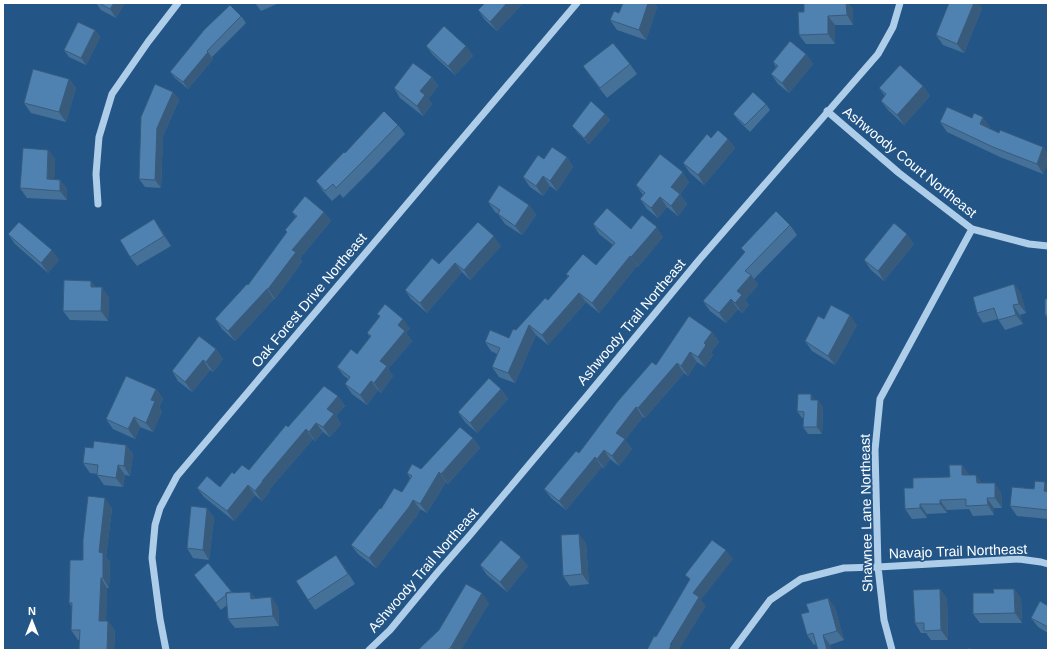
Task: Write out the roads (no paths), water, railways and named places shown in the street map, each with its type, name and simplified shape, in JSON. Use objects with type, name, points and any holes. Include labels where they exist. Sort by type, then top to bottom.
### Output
[{"type":"street","points":[[98,204],[96,174],[99,137],[112,94],[148,42],[178,3]]},
{"type":"street","name":"Oak Forest Drive Northeast","points":[[166,650],[160,619],[152,558],[155,525],[160,508],[177,476],[577,3]]},
{"type":"street","name":"Ashwoody Trail Northeast","points":[[369,650],[390,630],[699,260],[878,54],[893,27],[900,3]]},
{"type":"street","name":"Ashwoody Court Northeast","points":[[827,112],[899,173],[972,229],[1029,244],[1048,246]]},
{"type":"street","name":"Shawnee Lane Northeast","points":[[892,650],[884,620],[878,567],[875,450],[880,399],[972,229]]},
{"type":"street","name":"Navajo Trail Northeast","points":[[733,650],[770,600],[801,579],[844,568],[1019,559],[1048,564]]}]
